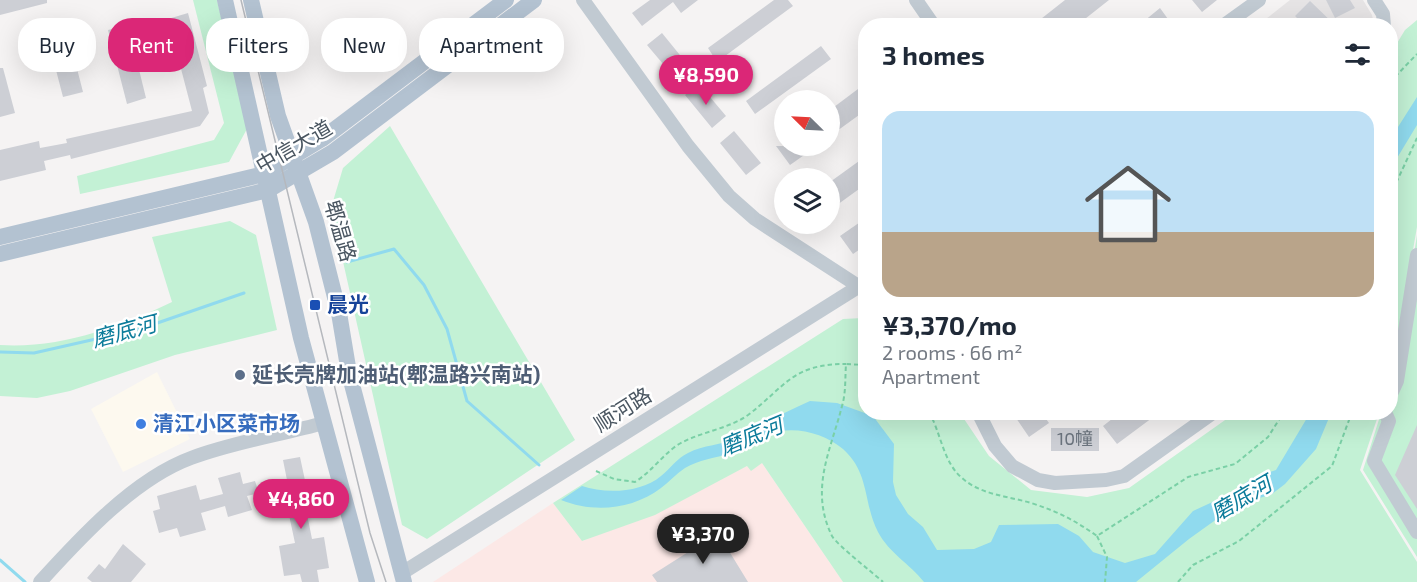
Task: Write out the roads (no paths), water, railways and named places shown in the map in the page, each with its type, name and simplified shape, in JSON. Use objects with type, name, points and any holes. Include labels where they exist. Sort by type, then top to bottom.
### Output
[{"type":"main road","points":[[225,0],[324,423],[367,582]]},
{"type":"main road","name":"郫温路","points":[[250,0],[278,116],[316,222],[339,313],[349,373],[403,578]]},
{"type":"main road","name":"中信大道","points":[[0,254],[268,190],[322,139],[506,0]]},
{"type":"main road","name":"中信大道","points":[[0,237],[264,174],[333,152],[534,0]]},
{"type":"street","points":[[583,0],[688,146],[729,196],[755,219],[858,282]]},
{"type":"street","points":[[916,0],[928,18]]},
{"type":"street","points":[[1234,18],[1259,0]]},
{"type":"street","points":[[1374,0],[1383,18]]},
{"type":"street","points":[[1398,375],[1417,255]]},
{"type":"street","name":"顺河路","points":[[403,578],[858,290]]},
{"type":"street","points":[[982,420],[995,446],[1012,466],[1038,480],[1055,483],[1106,480],[1124,476],[1203,420]]},
{"type":"street","points":[[1389,420],[1374,461],[1417,532]]},
{"type":"street","points":[[44,577],[111,510],[152,479],[190,458],[324,423]]},
{"type":"water","points":[[1417,97],[1417,125],[1398,156],[1398,127]]},
{"type":"water","points":[[810,401],[837,403],[858,411],[858,420],[876,420],[894,444],[893,482],[896,495],[908,514],[923,527],[937,550],[974,549],[991,542],[999,525],[1058,524],[1079,536],[1093,552],[1125,563],[1155,554],[1193,511],[1232,493],[1252,478],[1276,470],[1306,420],[1328,420],[1316,449],[1285,484],[1272,494],[1235,506],[1189,539],[1136,582],[924,582],[888,546],[878,532],[862,478],[852,458],[835,443],[808,432],[779,431],[729,454],[690,465],[650,495],[625,505],[586,507],[561,500],[582,486],[612,491],[643,486],[653,482],[688,453],[737,438]]},
{"type":"waterway","name":"磨底河","points":[[347,262],[394,249],[424,285],[447,329],[467,401],[539,465]]},
{"type":"waterway","name":"磨底河","points":[[0,352],[34,353],[140,329],[244,293]]},
{"type":"waterway","name":"磨底河","points":[[0,560],[25,582]]},
{"type":"tram line","points":[[241,0],[370,533],[386,582]]},
{"type":"place","name":"晨光","points":[[315,305]]},
{"type":"place","name":"延长壳牌加油站(郫温路兴南站)","points":[[240,375]]},
{"type":"place","name":"清江小区菜市场","points":[[141,424]]}]
